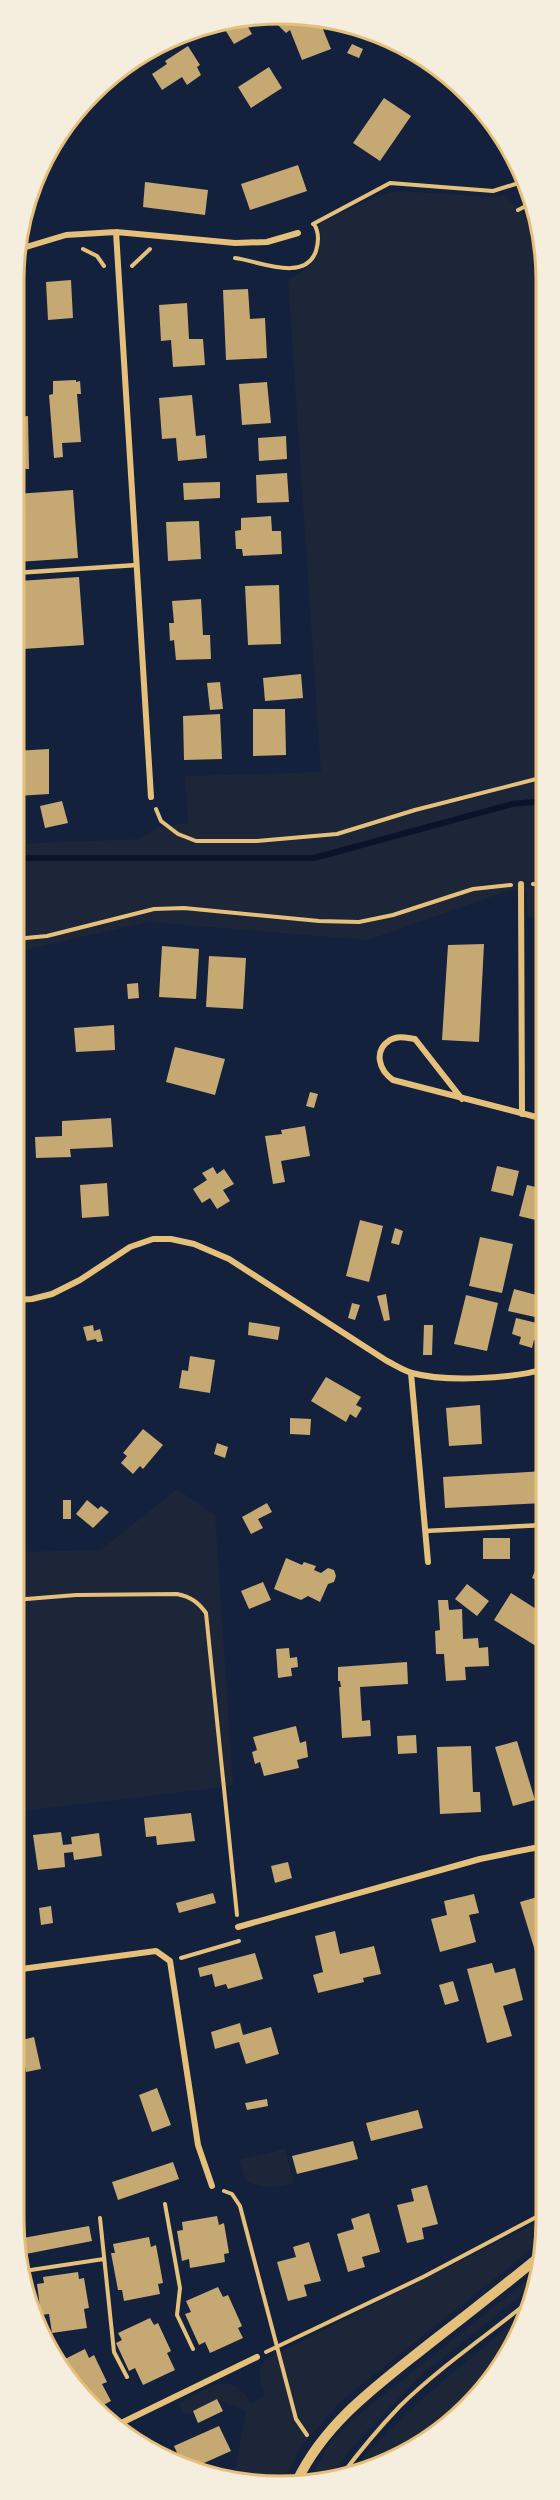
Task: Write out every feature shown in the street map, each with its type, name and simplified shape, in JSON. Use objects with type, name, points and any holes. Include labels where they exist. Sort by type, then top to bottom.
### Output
[{"type":"street","points":[[26,247],[66,235],[116,232],[234,243],[267,242],[298,232]]},
{"type":"street","points":[[116,232],[151,797]]},
{"type":"street","points":[[521,884],[522,1114]]},
{"type":"street","points":[[462,1099],[415,1039],[400,1037],[390,1040],[383,1048],[379,1059],[384,1074],[393,1080],[462,1099],[536,1117]]},
{"type":"street","points":[[24,1299],[52,1294],[130,1247],[153,1239],[171,1239],[194,1244],[229,1260],[411,1373],[448,1378],[536,1371]]},
{"type":"street","points":[[411,1373],[428,1562]]},
{"type":"street","points":[[238,1927],[480,1859],[536,1848]]},
{"type":"street","points":[[24,1969],[156,1951],[170,1961],[198,2145],[213,2186]]},
{"type":"street","points":[[301,2475],[318,2445],[340,2418],[373,2388],[532,2262]]},
{"type":"street","points":[[123,2422],[256,2357]]},
{"type":"lane","points":[[24,572],[137,565]]},
{"type":"lane","points":[[425,1531],[536,1525]]},
{"type":"path","points":[[298,232],[390,183],[493,191],[517,183]]},
{"type":"path","points":[[518,210],[525,207]]},
{"type":"path","points":[[229,257],[256,261],[286,270],[306,264],[315,254],[319,239],[314,224]]},
{"type":"path","points":[[80,249],[87,249],[97,256],[105,267],[119,267],[132,266],[146,251],[156,247]]},
{"type":"path","points":[[151,797],[160,820],[178,834],[196,841],[257,841],[337,834],[415,810],[536,779]]},
{"type":"path","points":[[24,938],[47,936],[154,909],[184,908],[320,921],[359,922],[393,915],[473,890],[521,884],[536,885]]},
{"type":"path","points":[[24,1599],[76,1595],[177,1594],[190,1597],[200,1604],[206,1613],[238,1927]]},
{"type":"path","points":[[213,2186],[232,2194],[240,2206],[296,2419],[309,2438],[318,2445]]},
{"type":"path","points":[[165,2204],[180,2288],[177,2315],[193,2349]]},
{"type":"path","points":[[256,2357],[412,2282],[536,2217]]},
{"type":"path","points":[[100,2218],[114,2352],[127,2377]]},
{"type":"path","points":[[29,2270],[104,2259]]},
{"type":"path","points":[[348,2467],[401,2405],[446,2366],[520,2308]]},
{"type":"shaded area","points":[[399,191],[492,197],[505,195],[528,218],[531,230],[536,280],[536,918],[527,917],[527,893],[510,890],[368,940],[148,922],[24,950],[24,844],[140,839],[158,827],[188,823],[185,776],[321,772],[288,280],[304,270],[315,258],[320,243],[319,224],[375,197]]},
{"type":"shaded area","points":[[177,1489],[215,1515],[233,1786],[24,1811],[24,1552],[101,1550]]},
{"type":"shaded area","points":[[285,2149],[294,2183],[270,2188],[246,2182],[239,2160]]},
{"type":"shaded area","points":[[536,2223],[534,2247],[341,2401],[301,2447],[286,2476],[235,2472],[246,2411],[217,2399],[187,2414],[183,2412],[179,2404],[208,2388],[226,2384],[235,2386],[243,2392],[250,2403],[265,2396],[260,2381],[260,2371],[268,2358]]},
{"type":"shaded area","points":[[529,2279],[525,2292],[424,2373],[361,2437],[334,2470],[312,2474],[330,2443],[357,2416]]},
{"type":"shaded area","points":[[516,2321],[502,2348],[483,2376],[449,2412],[408,2442],[378,2457],[358,2463],[410,2410]]},
{"type":"building","points":[[277,24],[322,28],[331,49],[302,60],[290,30],[286,33]]},
{"type":"building","points":[[247,26],[252,34],[234,44],[225,30]]},
{"type":"building","points":[[352,44],[363,49],[359,58],[347,53]]},
{"type":"building","points":[[188,46],[200,65],[197,67],[201,75],[187,85],[182,77],[162,90],[152,74],[167,64],[165,61]]},
{"type":"building","points":[[269,67],[282,88],[251,108],[238,87]]},
{"type":"building","points":[[384,98],[411,116],[380,161],[353,143]]},
{"type":"building","points":[[298,165],[307,191],[250,210],[241,184]]},
{"type":"building","points":[[145,182],[208,190],[205,215],[143,207]]},
{"type":"building","points":[[71,280],[73,318],[48,320],[46,282]]},
{"type":"building","points":[[248,289],[250,319],[265,318],[267,358],[226,360],[223,290]]},
{"type":"building","points":[[187,303],[189,339],[203,339],[205,365],[173,367],[171,340],[161,341],[159,305]]},
{"type":"building","points":[[76,380],[76,382],[80,381],[81,394],[77,394],[81,442],[62,443],[63,457],[54,458],[49,395],[53,394],[53,381]]},
{"type":"building","points":[[267,382],[271,423],[242,425],[239,384]]},
{"type":"building","points":[[192,395],[196,436],[205,435],[207,458],[178,461],[176,438],[162,439],[159,398]]},
{"type":"building","points":[[24,416],[28,416],[29,469],[24,469]]},
{"type":"building","points":[[286,436],[287,459],[259,461],[258,438]]},
{"type":"building","points":[[287,473],[289,502],[257,503],[256,475]]},
{"type":"building","points":[[220,482],[220,498],[184,500],[183,483]]},
{"type":"building","points":[[73,490],[78,558],[24,562],[24,493]]},
{"type":"building","points":[[271,516],[272,531],[281,531],[282,554],[243,556],[242,549],[236,549],[235,531],[241,530],[241,518]]},
{"type":"building","points":[[199,521],[201,559],[168,561],[166,522]]},
{"type":"building","points":[[79,577],[84,645],[24,649],[24,581]]},
{"type":"building","points":[[279,585],[281,644],[248,645],[245,586]]},
{"type":"building","points":[[201,599],[203,635],[210,635],[211,659],[176,660],[174,640],[170,641],[169,623],[174,623],[172,601]]},
{"type":"building","points":[[301,674],[303,698],[265,701],[263,678]]},
{"type":"building","points":[[220,682],[223,709],[210,710],[207,683]]},
{"type":"building","points":[[253,709],[285,709],[286,755],[253,756]]},
{"type":"building","points":[[220,714],[222,759],[184,760],[183,716]]},
{"type":"building","points":[[49,749],[49,794],[24,796],[24,750]]},
{"type":"building","points":[[62,801],[68,823],[45,828],[40,806]]},
{"type":"building","points":[[484,944],[479,1042],[442,1040],[448,945]]},
{"type":"building","points":[[162,946],[199,949],[196,999],[159,997]]},
{"type":"building","points":[[209,956],[246,958],[243,1009],[206,1007]]},
{"type":"building","points":[[138,983],[139,998],[128,999],[127,984]]},
{"type":"building","points":[[114,1025],[115,1050],[76,1052],[74,1028]]},
{"type":"building","points":[[175,1047],[225,1059],[215,1095],[166,1082]]},
{"type":"building","points":[[310,1092],[318,1094],[314,1108],[306,1106]]},
{"type":"building","points":[[111,1118],[113,1147],[70,1149],[71,1157],[36,1158],[35,1137],[62,1136],[62,1121]]},
{"type":"building","points":[[305,1126],[310,1156],[281,1161],[285,1182],[273,1184],[265,1136],[282,1134],[281,1130]]},
{"type":"building","points":[[497,1166],[519,1171],[513,1196],[491,1191]]},
{"type":"building","points":[[213,1167],[217,1174],[224,1169],[234,1184],[223,1190],[230,1201],[217,1209],[210,1198],[202,1203],[193,1189],[207,1180],[202,1173]]},
{"type":"building","points":[[107,1183],[109,1216],[82,1218],[80,1185]]},
{"type":"building","points":[[527,1185],[536,1187],[536,1220],[519,1216]]},
{"type":"building","points":[[360,1220],[383,1226],[369,1282],[346,1276]]},
{"type":"building","points":[[395,1228],[403,1231],[399,1245],[391,1243]]},
{"type":"building","points":[[480,1237],[513,1244],[502,1293],[469,1286]]},
{"type":"building","points":[[514,1289],[536,1295],[535,1317],[508,1311]]},
{"type":"building","points":[[386,1294],[390,1320],[384,1321],[377,1296]]},
{"type":"building","points":[[466,1295],[498,1303],[487,1351],[454,1344]]},
{"type":"building","points":[[352,1303],[360,1305],[355,1320],[348,1318]]},
{"type":"building","points":[[516,1318],[536,1323],[536,1341],[534,1340],[532,1348],[519,1344],[521,1337],[512,1334]]},
{"type":"building","points":[[249,1322],[280,1327],[278,1340],[248,1335]]},
{"type":"building","points":[[93,1325],[94,1331],[100,1329],[103,1341],[97,1342],[96,1339],[87,1341],[83,1327]]},
{"type":"building","points":[[424,1325],[433,1325],[432,1355],[423,1355]]},
{"type":"building","points":[[190,1356],[215,1360],[210,1393],[179,1388],[182,1370],[188,1371]]},
{"type":"building","points":[[326,1377],[361,1397],[356,1405],[362,1408],[356,1418],[350,1414],[346,1422],[311,1401]]},
{"type":"building","points":[[480,1405],[482,1444],[449,1446],[446,1408]]},
{"type":"building","points":[[290,1418],[311,1419],[310,1435],[290,1434]]},
{"type":"building","points":[[143,1429],[163,1445],[143,1469],[140,1466],[133,1474],[121,1463],[127,1456],[123,1453]]},
{"type":"building","points":[[217,1443],[228,1447],[225,1458],[214,1454]]},
{"type":"building","points":[[536,1471],[536,1503],[445,1508],[443,1477]]},
{"type":"building","points":[[63,1500],[71,1500],[71,1519],[63,1519]]},
{"type":"building","points":[[87,1500],[98,1509],[101,1506],[109,1512],[93,1528],[76,1514]]},
{"type":"building","points":[[267,1503],[272,1512],[258,1519],[263,1528],[251,1534],[242,1517]]},
{"type":"building","points":[[483,1538],[510,1538],[510,1559],[483,1559]]},
{"type":"building","points":[[286,1558],[302,1565],[304,1562],[316,1566],[314,1570],[321,1573],[328,1568],[334,1570],[336,1576],[334,1582],[328,1584],[320,1602],[308,1596],[301,1600],[274,1589]]},
{"type":"building","points":[[536,1568],[536,1580],[532,1578]]},
{"type":"building","points":[[263,1582],[271,1600],[249,1609],[241,1591]]},
{"type":"building","points":[[467,1584],[489,1601],[477,1616],[455,1599]]},
{"type":"building","points":[[511,1593],[536,1609],[536,1646],[494,1620]]},
{"type":"building","points":[[438,1600],[448,1600],[449,1610],[462,1609],[463,1639],[478,1638],[479,1648],[488,1647],[489,1666],[465,1667],[466,1680],[446,1681],[444,1654],[436,1654],[435,1631],[440,1630]]},
{"type":"building","points":[[289,1648],[290,1658],[297,1657],[298,1667],[291,1668],[292,1676],[278,1678],[276,1649]]},
{"type":"building","points":[[407,1662],[408,1684],[360,1687],[362,1721],[370,1720],[371,1736],[342,1738],[339,1687],[341,1687],[338,1681],[338,1667]]},
{"type":"building","points":[[296,1726],[300,1743],[306,1741],[308,1757],[297,1760],[299,1768],[264,1776],[260,1762],[255,1764],[252,1752],[257,1750],[253,1737]]},
{"type":"building","points":[[416,1735],[417,1753],[398,1754],[397,1736]]},
{"type":"building","points":[[517,1741],[535,1800],[513,1806],[495,1747]]},
{"type":"building","points":[[471,1746],[473,1792],[480,1792],[481,1812],[440,1814],[437,1747]]},
{"type":"building","points":[[191,1813],[195,1841],[157,1845],[156,1836],[146,1837],[144,1818]]},
{"type":"building","points":[[61,1832],[63,1845],[72,1844],[71,1837],[99,1833],[102,1856],[74,1860],[73,1852],[64,1853],[65,1867],[38,1870],[33,1835]]},
{"type":"building","points":[[288,1862],[292,1878],[275,1883],[271,1866]]},
{"type":"building","points":[[213,1893],[216,1903],[179,1913],[176,1903]]},
{"type":"building","points":[[474,1894],[479,1913],[469,1915],[476,1942],[440,1952],[431,1919],[447,1915],[444,1901]]},
{"type":"building","points":[[536,1897],[536,1954],[520,1902]]},
{"type":"building","points":[[51,1906],[53,1923],[41,1925],[39,1908]]},
{"type":"building","points":[[335,1931],[340,1954],[374,1946],[381,1974],[363,1978],[364,1982],[318,1993],[313,1975],[323,1972],[315,1936]]},
{"type":"building","points":[[255,1953],[263,1979],[228,1989],[226,1984],[215,1987],[212,1974],[200,1977],[198,1968]]},
{"type":"building","points":[[492,1963],[495,1973],[515,1968],[523,2000],[503,2006],[512,2036],[487,2043],[467,1969]]},
{"type":"building","points":[[453,1981],[459,2001],[445,2005],[439,1985]]},
{"type":"building","points":[[240,2023],[243,2035],[271,2027],[279,2054],[246,2064],[239,2042],[215,2049],[211,2032]]},
{"type":"building","points":[[34,2037],[41,2069],[26,2072],[24,2040]]},
{"type":"building","points":[[157,2088],[171,2125],[152,2132],[139,2095]]},
{"type":"building","points":[[267,2099],[268,2106],[247,2110],[245,2103]]},
{"type":"building","points":[[418,2110],[423,2128],[371,2141],[366,2123]]},
{"type":"building","points":[[353,2141],[358,2159],[297,2174],[292,2156]]},
{"type":"building","points":[[173,2162],[179,2179],[118,2200],[112,2182]]},
{"type":"building","points":[[427,2185],[438,2224],[422,2228],[424,2239],[407,2243],[397,2205],[414,2201],[411,2189]]},
{"type":"building","points":[[369,2213],[380,2252],[362,2257],[365,2267],[348,2272],[337,2234],[354,2229],[351,2219]]},
{"type":"building","points":[[217,2216],[219,2225],[224,2223],[229,2253],[224,2254],[225,2262],[190,2268],[189,2259],[182,2261],[177,2231],[183,2230],[182,2222]]},
{"type":"building","points":[[89,2226],[92,2241],[26,2254],[25,2238]]},
{"type":"building","points":[[149,2237],[151,2247],[156,2245],[163,2283],[158,2284],[160,2294],[124,2301],[122,2290],[118,2290],[111,2253],[115,2253],[113,2244]]},
{"type":"building","points":[[309,2242],[321,2281],[304,2285],[307,2296],[288,2301],[277,2262],[296,2257],[293,2247]]},
{"type":"building","points":[[78,2272],[79,2279],[84,2278],[89,2308],[84,2309],[87,2328],[52,2333],[49,2314],[42,2315],[40,2309],[37,2284],[44,2283],[43,2277]]},
{"type":"building","points":[[218,2287],[223,2297],[228,2295],[242,2326],[238,2328],[243,2338],[210,2353],[205,2342],[199,2345],[185,2314],[191,2312],[186,2301]]},
{"type":"building","points":[[150,2318],[154,2325],[158,2323],[171,2351],[167,2353],[175,2370],[143,2385],[135,2368],[129,2371],[116,2343],[122,2340],[118,2333]]},
{"type":"building","points":[[85,2349],[89,2358],[94,2355],[107,2382],[102,2384],[111,2401],[103,2405],[65,2359]]},
{"type":"building","points":[[217,2399],[223,2411],[198,2423],[193,2411]]},
{"type":"building","points":[[219,2426],[231,2451],[205,2464],[178,2455],[174,2446]]},
{"type":"waterway","points":[[24,858],[314,858],[512,804],[536,802]]}]
